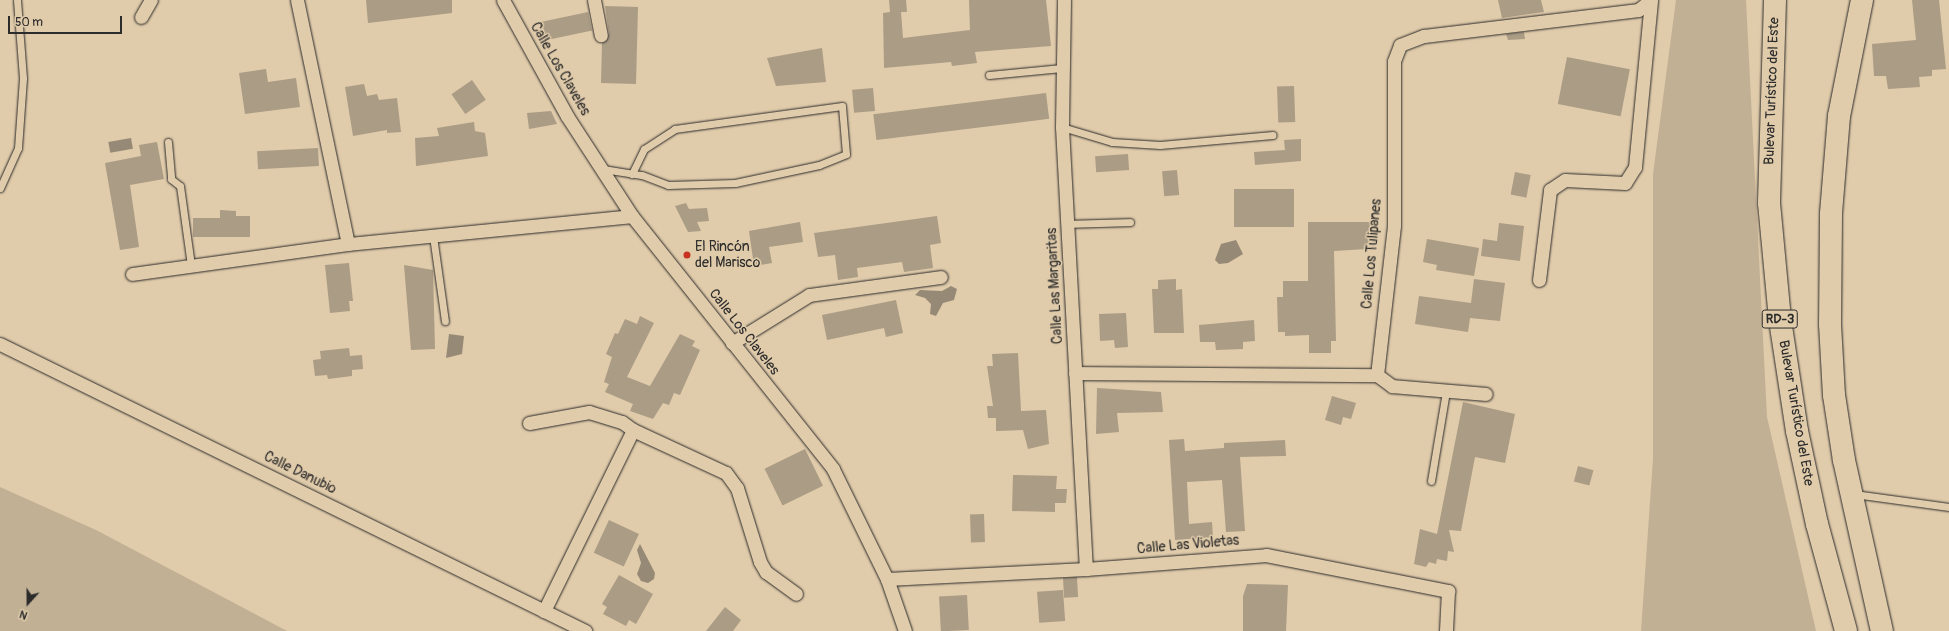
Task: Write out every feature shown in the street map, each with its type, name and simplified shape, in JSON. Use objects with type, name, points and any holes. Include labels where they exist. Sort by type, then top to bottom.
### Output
[{"type":"highway","name":"Bulevar Turístico del Este","points":[[1776,0],[1769,203],[1780,320],[1812,501],[1846,631]]},
{"type":"highway","points":[[1862,0],[1839,116],[1831,214],[1834,395],[1851,494],[1882,631]]},
{"type":"street","points":[[141,17],[151,0]]},
{"type":"street","points":[[297,0],[348,244]]},
{"type":"street","name":"Calle Los Claveles","points":[[503,0],[567,116],[603,169],[632,216],[833,469],[887,579],[906,631]]},
{"type":"street","points":[[594,0],[601,35]]},
{"type":"street","name":"Calle Las Margaritas","points":[[1064,0],[1062,127],[1086,569]]},
{"type":"street","points":[[1539,280],[1550,190],[1565,180],[1625,183],[1634,167],[1651,0]]},
{"type":"street","name":"Calle Los Tulipanes","points":[[1377,375],[1394,225],[1394,61],[1400,45],[1424,36],[1638,10],[1651,0]]},
{"type":"street","points":[[132,274],[348,244],[632,216]]},
{"type":"street","points":[[732,343],[809,295],[941,277]]},
{"type":"street","name":"Calle Danubio","points":[[0,344],[585,631]]},
{"type":"street","points":[[1075,373],[1377,375],[1392,386],[1486,394]]},
{"type":"street","points":[[529,423],[589,412],[622,422],[633,430],[726,473],[737,488],[760,562],[766,572],[796,594]]},
{"type":"street","points":[[544,611],[633,430]]},
{"type":"street","name":"Calle Las Violetas","points":[[887,579],[1086,569],[1266,554],[1448,591],[1446,631]]},
{"type":"lane","points":[[0,188],[18,148],[23,78],[16,0]]},
{"type":"lane","points":[[989,75],[1062,68]]},
{"type":"lane","points":[[603,169],[632,174],[668,184],[735,183],[819,165],[846,154],[842,106],[675,128],[644,149],[632,174]]},
{"type":"lane","points":[[1062,127],[1112,142],[1160,145],[1273,135]]},
{"type":"lane","points":[[168,142],[171,179],[180,186],[191,265]]},
{"type":"lane","points":[[1068,224],[1130,222]]},
{"type":"lane","points":[[433,236],[446,321]]},
{"type":"lane","points":[[1431,481],[1446,391]]},
{"type":"lane","points":[[1851,494],[1949,507]]},
{"type":"shaded area","points":[[1676,0],[1746,0],[1767,417],[1816,631],[1641,631],[1653,459],[1653,174]]},
{"type":"shaded area","points":[[131,138],[133,149],[110,153],[108,142]]},
{"type":"shaded area","points":[[1236,240],[1243,254],[1228,263],[1219,264],[1215,260],[1221,244]]},
{"type":"shaded area","points":[[951,286],[957,289],[954,300],[943,303],[936,316],[930,314],[931,304],[925,298],[915,295],[920,290],[942,291]]},
{"type":"shaded area","points":[[449,334],[464,336],[462,354],[446,358]]},
{"type":"shaded area","points":[[0,487],[96,530],[287,631],[0,631]]},
{"type":"shaded area","points":[[640,544],[655,573],[654,579],[648,583],[641,581],[637,574],[641,563],[637,550]]},
{"type":"building","points":[[366,0],[452,0],[452,13],[368,23]]},
{"type":"building","points":[[889,0],[906,0],[907,12],[901,12],[903,38],[970,30],[969,0],[1046,0],[1051,46],[975,52],[977,63],[952,66],[951,62],[884,68],[883,13],[890,12]]},
{"type":"building","points":[[1498,0],[1541,0],[1544,12],[1502,18]]},
{"type":"building","points":[[1912,0],[1939,0],[1946,69],[1932,70],[1932,76],[1919,77],[1920,87],[1888,89],[1886,76],[1874,76],[1872,44],[1916,40]]},
{"type":"building","points":[[605,6],[638,7],[636,84],[601,83],[602,43],[609,34]]},
{"type":"building","points":[[588,12],[592,31],[546,40],[542,22]]},
{"type":"building","points":[[1524,32],[1525,39],[1508,40],[1506,34]]},
{"type":"building","points":[[822,48],[826,82],[776,86],[767,58]]},
{"type":"building","points":[[1567,57],[1630,69],[1621,116],[1558,104]]},
{"type":"building","points":[[266,69],[268,82],[296,78],[300,107],[245,114],[239,73]]},
{"type":"building","points":[[472,80],[486,100],[465,114],[452,94]]},
{"type":"building","points":[[364,84],[367,96],[377,94],[379,100],[397,98],[401,132],[387,133],[387,130],[353,136],[345,87]]},
{"type":"building","points":[[1294,86],[1295,122],[1278,123],[1277,87]]},
{"type":"building","points":[[873,88],[875,111],[854,113],[852,90]]},
{"type":"building","points":[[1046,93],[1049,119],[876,140],[873,114]]},
{"type":"building","points":[[551,111],[557,124],[529,129],[527,113]]},
{"type":"building","points":[[474,122],[475,131],[485,133],[488,156],[416,166],[415,138],[439,136],[437,128]]},
{"type":"building","points":[[1301,139],[1301,161],[1255,165],[1254,152],[1285,150],[1284,140]]},
{"type":"building","points":[[157,142],[164,179],[130,185],[139,247],[120,250],[105,163],[141,156],[139,145]]},
{"type":"building","points":[[318,148],[319,166],[258,169],[257,151]]},
{"type":"building","points":[[1128,154],[1129,170],[1096,172],[1095,156]]},
{"type":"building","points":[[1177,170],[1179,195],[1164,196],[1162,171]]},
{"type":"building","points":[[1515,172],[1531,175],[1526,198],[1511,195]]},
{"type":"building","points":[[1234,189],[1294,189],[1294,227],[1234,227]]},
{"type":"building","points":[[686,203],[689,209],[707,208],[709,221],[697,222],[701,231],[688,232],[675,206]]},
{"type":"building","points":[[220,210],[236,211],[236,216],[250,216],[250,237],[193,237],[193,218],[220,218]]},
{"type":"building","points":[[937,216],[941,243],[930,245],[933,268],[904,272],[902,262],[857,268],[858,277],[838,280],[835,255],[818,257],[814,233]]},
{"type":"building","points":[[800,222],[803,242],[769,247],[772,263],[754,266],[749,231]]},
{"type":"building","points":[[1308,222],[1377,222],[1377,244],[1367,244],[1367,249],[1334,251],[1336,341],[1331,341],[1331,353],[1309,353],[1309,335],[1285,336],[1285,332],[1278,332],[1277,297],[1283,297],[1283,281],[1308,281]]},
{"type":"building","points":[[1499,223],[1524,226],[1520,261],[1481,256],[1483,239],[1497,241]]},
{"type":"building","points":[[1427,239],[1479,248],[1474,276],[1436,270],[1437,265],[1423,262]]},
{"type":"building","points":[[349,263],[353,301],[349,301],[350,311],[330,313],[325,265]]},
{"type":"building","points":[[404,265],[433,270],[435,349],[411,350]]},
{"type":"building","points":[[1176,279],[1176,290],[1182,289],[1184,333],[1154,333],[1152,289],[1158,289],[1158,280]]},
{"type":"building","points":[[1474,279],[1505,283],[1500,321],[1470,318],[1468,332],[1415,324],[1419,296],[1471,303]]},
{"type":"building","points":[[896,300],[903,333],[886,337],[884,328],[827,340],[822,315]]},
{"type":"building","points":[[1126,313],[1128,347],[1115,348],[1114,340],[1100,341],[1099,314]]},
{"type":"building","points":[[640,316],[654,323],[627,377],[650,386],[680,334],[695,341],[692,346],[700,350],[680,395],[674,393],[669,405],[663,403],[653,419],[630,411],[633,404],[605,392],[609,384],[604,382],[612,357],[606,354],[615,333],[618,334],[625,319],[637,324]]},
{"type":"building","points":[[1254,320],[1255,341],[1243,342],[1243,349],[1216,350],[1215,342],[1200,342],[1199,325]]},
{"type":"building","points":[[349,348],[350,356],[362,355],[363,369],[352,370],[352,376],[328,379],[327,375],[315,376],[313,360],[321,359],[320,351]]},
{"type":"building","points":[[1018,353],[1021,411],[1046,410],[1049,444],[1028,449],[1023,430],[996,431],[996,418],[988,418],[987,406],[993,406],[987,366],[993,366],[992,354]]},
{"type":"building","points":[[1097,388],[1161,392],[1163,412],[1117,413],[1119,432],[1096,434]]},
{"type":"building","points":[[1332,396],[1356,403],[1351,419],[1343,417],[1341,425],[1325,420]]},
{"type":"building","points":[[1463,402],[1515,414],[1505,463],[1475,457],[1461,531],[1449,530],[1454,552],[1448,551],[1447,561],[1437,559],[1436,564],[1429,562],[1426,567],[1414,564],[1420,529],[1437,534]]},
{"type":"building","points":[[1184,439],[1185,451],[1224,448],[1224,443],[1285,440],[1286,456],[1240,457],[1245,531],[1226,532],[1222,480],[1187,482],[1189,524],[1212,522],[1213,537],[1175,540],[1169,440]]},
{"type":"building","points":[[805,449],[823,486],[783,506],[765,469]]},
{"type":"building","points":[[1578,466],[1593,470],[1589,486],[1574,481]]},
{"type":"building","points":[[1013,475],[1057,476],[1056,489],[1067,489],[1066,503],[1055,503],[1055,512],[1012,511]]},
{"type":"building","points":[[970,514],[984,514],[985,542],[971,542]]},
{"type":"building","points":[[609,520],[639,534],[624,567],[594,553]]},
{"type":"building","points":[[619,575],[653,594],[636,624],[629,620],[626,626],[603,614],[607,607],[602,604]]},
{"type":"building","points":[[1077,577],[1078,597],[1064,598],[1063,578]]},
{"type":"building","points":[[1247,584],[1288,585],[1286,631],[1243,631],[1243,596]]},
{"type":"building","points":[[1063,590],[1065,621],[1039,623],[1037,592]]},
{"type":"building","points":[[967,595],[969,630],[941,631],[939,596]]},
{"type":"building","points":[[725,607],[741,620],[733,631],[706,631]]},
{"type":"place","name":"El Rincón del Marisco","points":[[687,255]]}]
